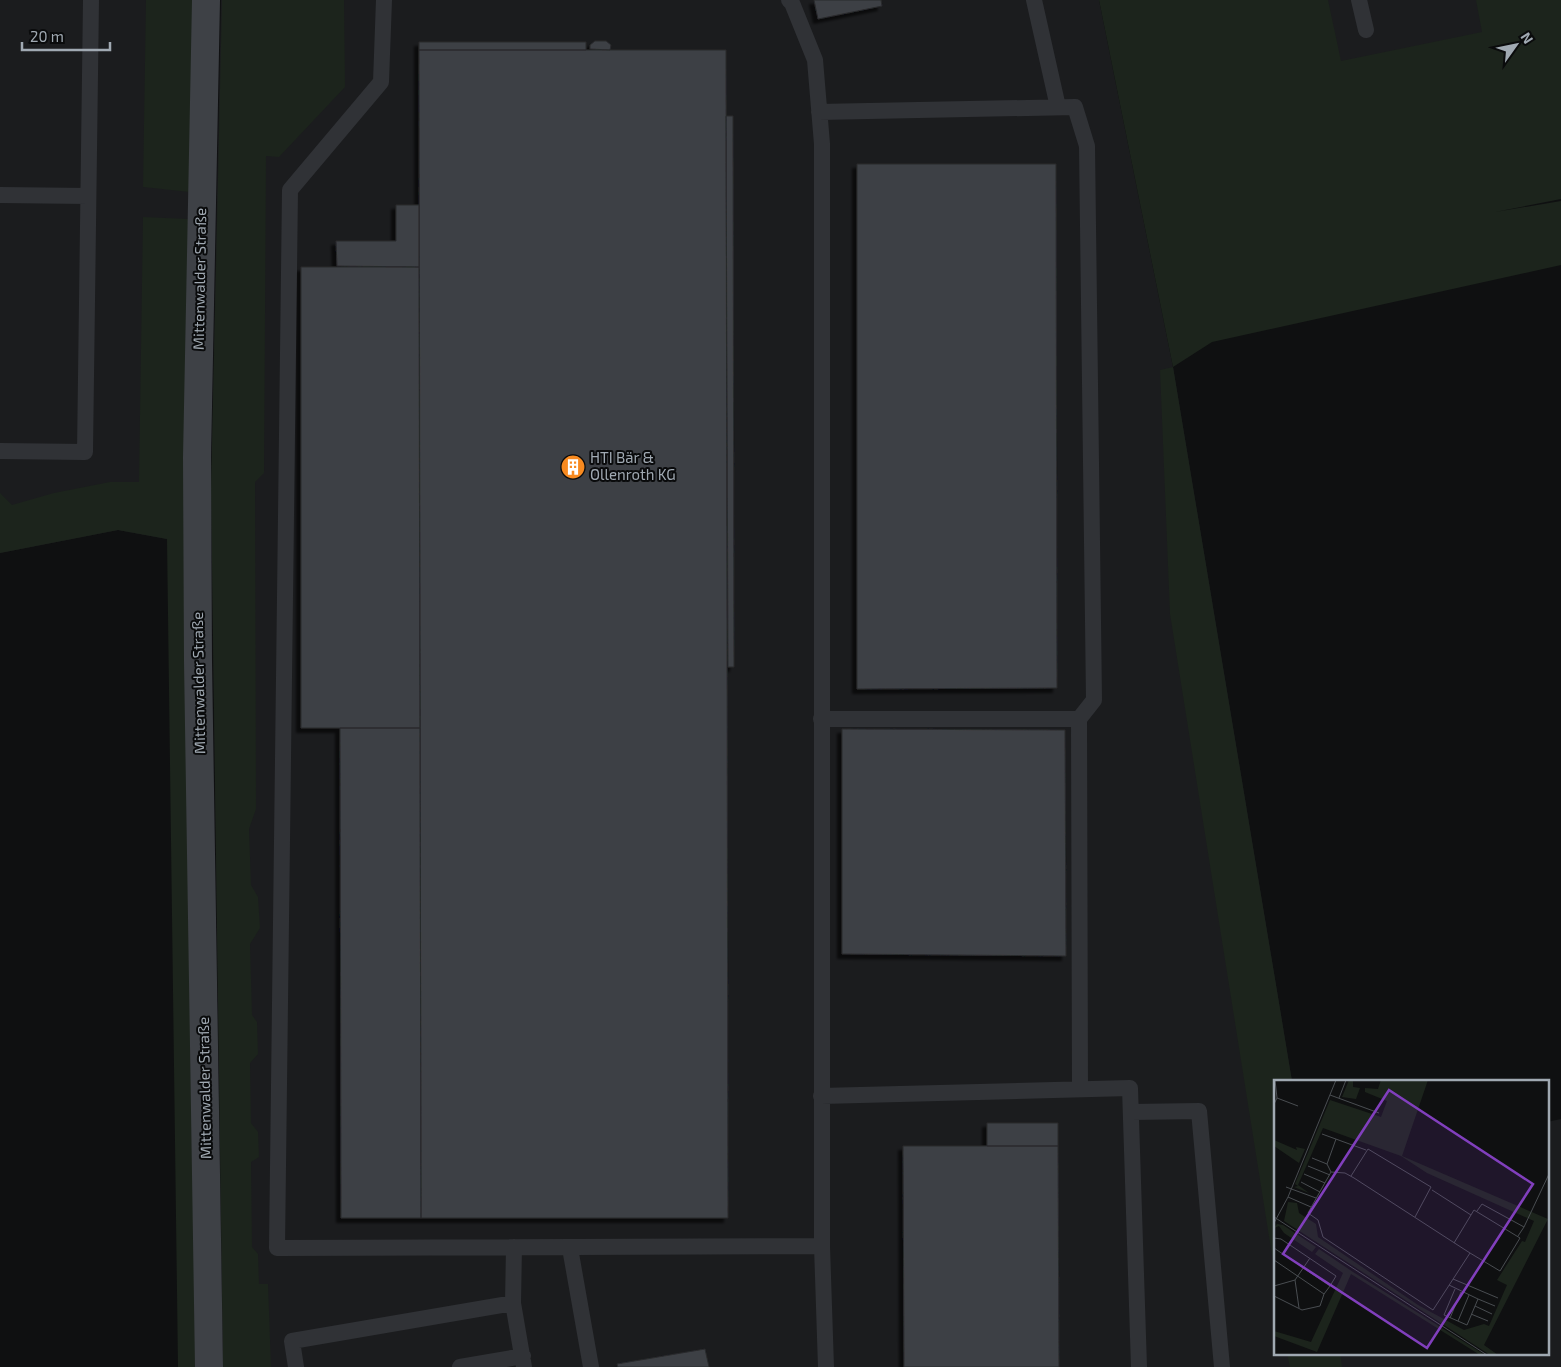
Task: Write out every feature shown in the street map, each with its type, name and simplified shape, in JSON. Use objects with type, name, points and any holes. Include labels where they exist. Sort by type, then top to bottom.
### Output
[{"type":"street","name":"Mittenwalder Straße","points":[[206,0],[196,458],[209,1367]]},
{"type":"lane","points":[[0,451],[85,452],[91,0]]},
{"type":"lane","points":[[384,0],[381,82],[290,190],[277,1248],[822,1246]]},
{"type":"lane","points":[[789,0],[792,3],[815,60],[822,144],[821,1096],[822,1246],[826,1367]]},
{"type":"lane","points":[[1034,0],[1058,107]]},
{"type":"lane","points":[[1359,0],[1366,30]]},
{"type":"lane","points":[[819,112],[1074,107],[1087,146],[1094,700],[1079,718],[1080,1089]]},
{"type":"lane","points":[[0,195],[88,196]]},
{"type":"lane","points":[[821,719],[1079,718]]},
{"type":"lane","points":[[821,1096],[1130,1088],[1139,1367]]},
{"type":"lane","points":[[1132,1112],[1199,1111],[1222,1367]]},
{"type":"lane","points":[[460,1367],[524,1361],[513,1303],[514,1248]]},
{"type":"lane","points":[[570,1248],[591,1367]]},
{"type":"lane","points":[[296,1367],[292,1341],[513,1303]]},
{"type":"shaded area","points":[[0,0],[194,0],[190,192],[167,539],[118,530],[0,553]]},
{"type":"shaded area","points":[[146,0],[194,0],[190,192],[143,187]]},
{"type":"shaded area","points":[[221,0],[1099,0],[1173,367],[1292,1080],[1274,1080],[1274,1354],[1548,1354],[1548,1122],[1561,1119],[1561,1367],[223,1367],[211,490]]},
{"type":"shaded area","points":[[222,0],[344,0],[345,87],[279,157],[266,156],[264,473],[255,482],[256,809],[249,829],[251,885],[258,897],[260,928],[250,944],[252,1015],[257,1022],[258,1054],[250,1063],[251,1123],[258,1132],[259,1157],[251,1162],[252,1247],[258,1254],[259,1284],[268,1284],[271,1367],[223,1367],[211,490]]},
{"type":"shaded area","points":[[1099,0],[1328,0],[1341,61],[1482,32],[1476,0],[1561,0],[1561,199],[1495,212],[1561,201],[1561,265],[1212,342],[1173,367]]},
{"type":"shaded area","points":[[1312,0],[1561,0],[1561,25],[1327,75]]},
{"type":"shaded area","points":[[143,217],[188,219],[197,1367],[178,1367],[167,539],[118,530],[0,553],[0,493],[12,505],[54,493],[110,482],[139,482]]},
{"type":"shaded area","points":[[1173,367],[1292,1080],[1274,1080],[1274,1268],[1170,614],[1160,370]]},
{"type":"shaded area","points":[[1287,1354],[1340,1354],[1342,1367],[1290,1367]]},
{"type":"building","points":[[814,0],[881,0],[882,6],[818,19]]},
{"type":"building","points":[[595,41],[606,41],[611,45],[610,50],[590,49],[590,45]]},
{"type":"building","points":[[419,42],[586,42],[586,50],[419,50]]},
{"type":"building","name":"HTI Bär & Ollenroth KG","points":[[419,50],[726,50],[728,1218],[421,1218]]},
{"type":"building","points":[[726,116],[733,116],[734,667],[728,667]]},
{"type":"building","points":[[857,164],[1056,164],[1057,688],[857,689]]},
{"type":"building","points":[[396,205],[419,205],[419,267],[337,266],[336,241],[396,241]]},
{"type":"building","points":[[301,267],[419,267],[420,728],[301,728]]},
{"type":"building","points":[[340,728],[420,728],[421,1218],[341,1218]]},
{"type":"building","points":[[842,729],[1065,730],[1066,956],[842,954]]},
{"type":"building","points":[[987,1123],[1058,1123],[1058,1146],[987,1146]]},
{"type":"building","points":[[903,1146],[1058,1146],[1059,1367],[904,1367]]},
{"type":"building","points":[[705,1349],[709,1367],[618,1367],[617,1364]]},
{"type":"place","name":"HTI Bär & Ollenroth KG","points":[[573,467]]}]
